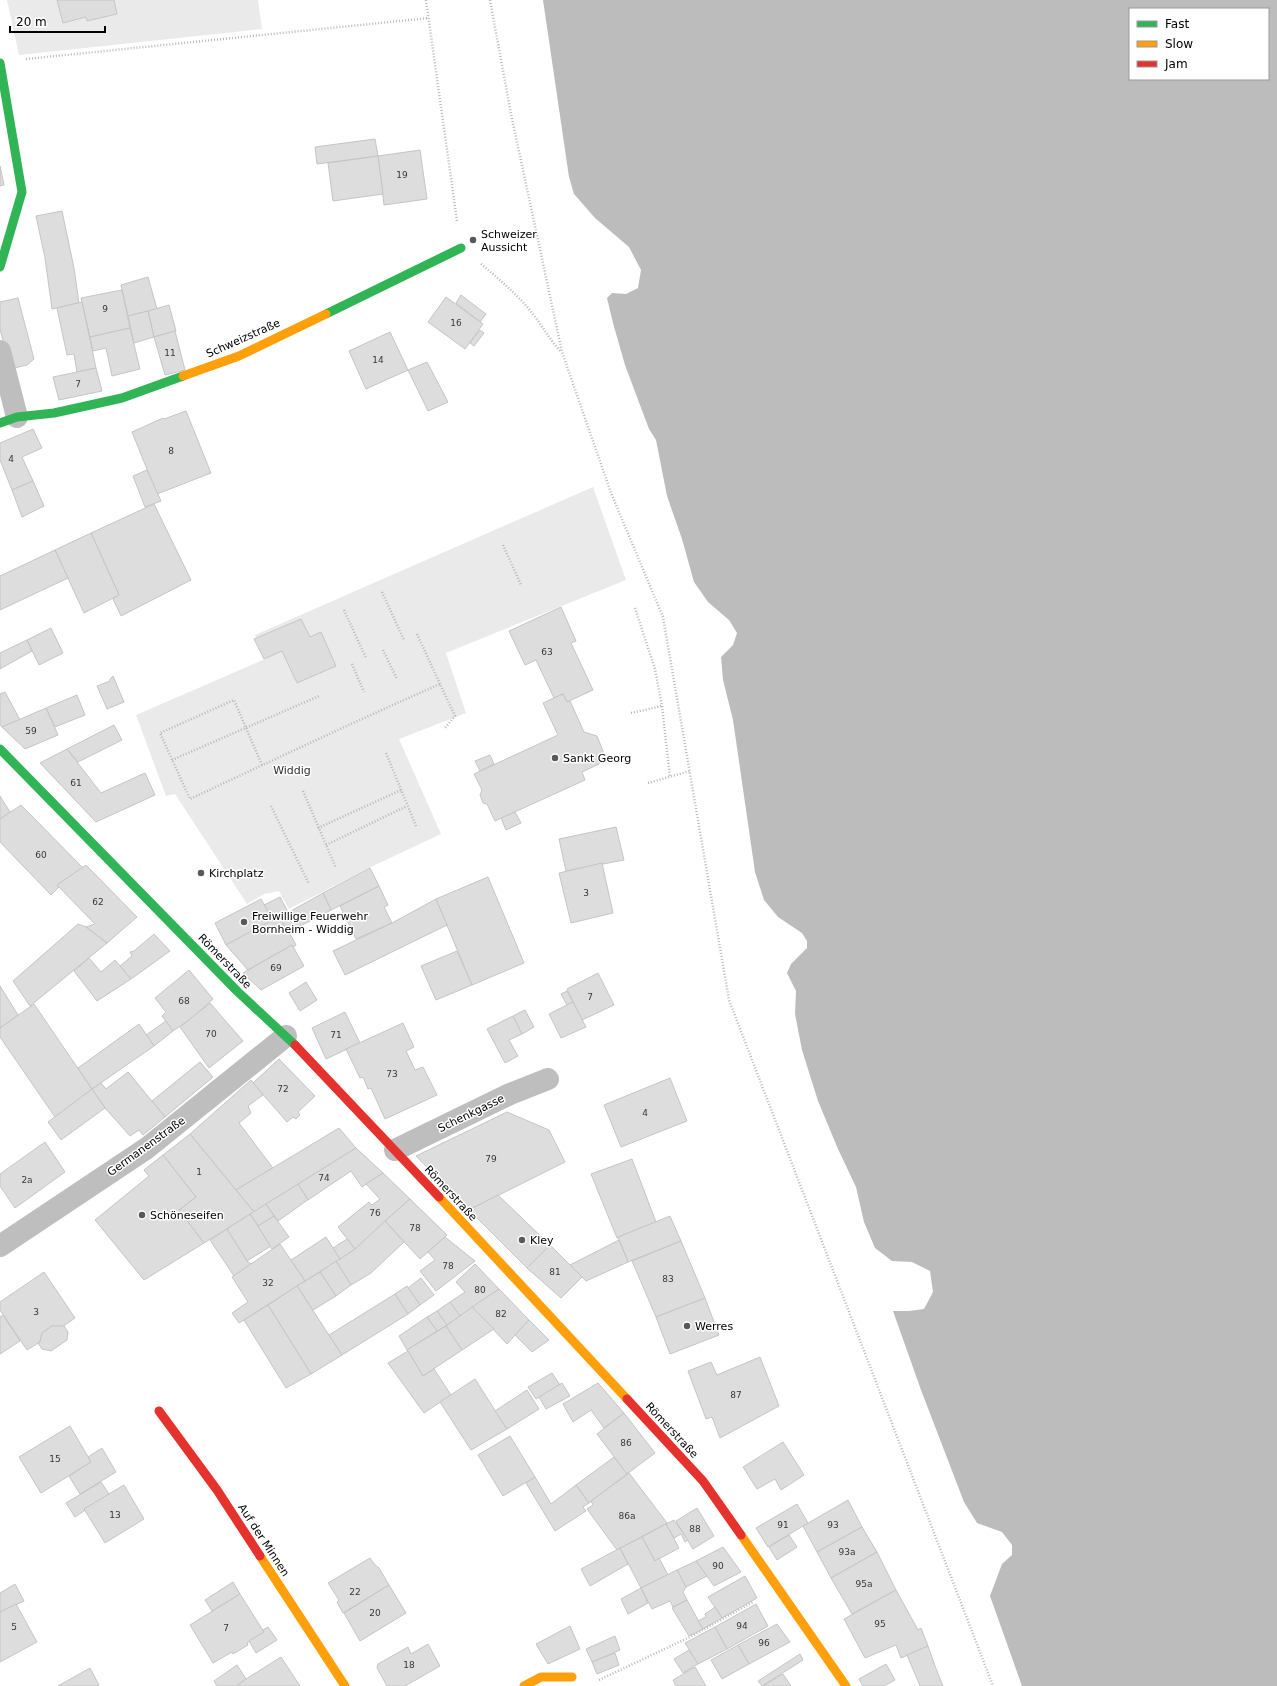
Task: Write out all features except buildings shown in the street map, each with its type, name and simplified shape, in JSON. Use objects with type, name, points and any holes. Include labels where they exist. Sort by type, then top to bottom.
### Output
[{"type":"street","points":[[0,63],[22,192],[0,267]]},
{"type":"street","name":"Schweizstraße","points":[[8,420],[54,414],[122,398],[239,356],[461,248]]},
{"type":"street","points":[[0,351],[8,420]]},
{"type":"street","name":"Römerstraße","points":[[0,749],[238,992],[286,1036],[395,1150],[704,1481],[846,1686]]},
{"type":"street","name":"Germanenstraße","points":[[0,1246],[147,1148],[286,1036]]},
{"type":"street","name":"Schenkgasse","points":[[395,1150],[510,1094],[548,1079]]},
{"type":"street","name":"Auf der Minnen","points":[[159,1411],[217,1490],[346,1686]]},
{"type":"street","points":[[524,1686],[540,1677],[572,1677]]},
{"type":"path","points":[[426,0],[461,248],[512,290],[533,314],[551,341],[562,352]]},
{"type":"path","points":[[490,0],[511,114],[562,352],[611,493],[663,617],[729,1000],[994,1686]]},
{"type":"path","points":[[24,59],[429,18]]},
{"type":"path","points":[[503,545],[521,585]]},
{"type":"path","points":[[382,592],[404,640]]},
{"type":"path","points":[[635,608],[655,669],[662,706],[670,777]]},
{"type":"path","points":[[344,610],[366,658]]},
{"type":"path","points":[[417,634],[455,716],[445,728]]},
{"type":"path","points":[[383,650],[397,679]]},
{"type":"path","points":[[352,664],[364,692]]},
{"type":"path","points":[[262,765],[234,700],[160,733],[190,799],[262,765],[335,730],[440,684]]},
{"type":"path","points":[[172,760],[245,727],[320,696]]},
{"type":"path","points":[[631,713],[662,706]]},
{"type":"path","points":[[386,753],[416,826]]},
{"type":"path","points":[[648,783],[690,772]]},
{"type":"path","points":[[318,828],[401,790]]},
{"type":"path","points":[[303,791],[336,868]]},
{"type":"path","points":[[271,806],[309,884]]},
{"type":"path","points":[[326,845],[407,806]]},
{"type":"path","points":[[572,1677],[599,1680],[690,1637],[778,1588]]},
{"type":"green space","points":[[7,0],[57,0],[63,23],[86,17],[87,21],[117,14],[114,0],[258,0],[262,29],[19,55]]},
{"type":"green space","name":"Widdig","points":[[593,487],[626,580],[446,653],[466,713],[399,739],[441,834],[377,864],[289,909],[279,891],[264,894],[247,904],[175,794],[166,796],[136,715],[265,659],[255,635]]},
{"type":"shaded area","points":[[543,0],[1277,0],[1277,1686],[1022,1686],[990,1596],[1002,1564],[1012,1555],[1012,1545],[1002,1532],[977,1523],[964,1502],[921,1390],[893,1311],[924,1309],[933,1292],[930,1271],[912,1262],[892,1261],[875,1248],[864,1222],[856,1187],[818,1101],[802,1050],[795,1014],[796,991],[787,973],[791,964],[807,948],[807,941],[802,933],[778,917],[764,900],[755,872],[733,720],[723,680],[721,657],[733,645],[737,633],[729,620],[708,602],[694,582],[682,539],[667,496],[656,440],[649,429],[625,365],[607,298],[612,293],[626,294],[638,288],[641,270],[629,247],[595,218],[574,194],[569,177]]},
{"type":"traffic: fast","points":[[0,63],[22,192],[0,267]]},
{"type":"traffic: fast","points":[[326,314],[461,248]]},
{"type":"traffic: fast","points":[[0,423],[17,417],[54,413],[122,398],[183,376]]},
{"type":"traffic: fast","points":[[0,749],[238,992],[295,1045]]},
{"type":"traffic: slow","points":[[183,376],[239,356],[326,314]]},
{"type":"traffic: slow","points":[[439,1197],[627,1399]]},
{"type":"traffic: slow","points":[[741,1535],[846,1686]]},
{"type":"traffic: slow","points":[[260,1556],[345,1686]]},
{"type":"traffic: slow","points":[[524,1686],[541,1677],[572,1677]]},
{"type":"traffic: jam","points":[[295,1045],[439,1197]]},
{"type":"traffic: jam","points":[[627,1399],[703,1481],[741,1535]]},
{"type":"traffic: jam","points":[[159,1411],[217,1490],[260,1556]]},
{"type":"place","name":"Schweizer Aussicht","points":[[473,240]]},
{"type":"place","name":"Sankt Georg","points":[[555,758]]},
{"type":"place","name":"Kirchplatz","points":[[201,873]]},
{"type":"place","name":"Freiwillige Feuerwehr Bornheim - Widdig","points":[[244,922]]},
{"type":"place","name":"Schöneseifen","points":[[142,1215]]},
{"type":"place","name":"Kley","points":[[522,1240]]},
{"type":"place","name":"Werres","points":[[687,1326]]}]
